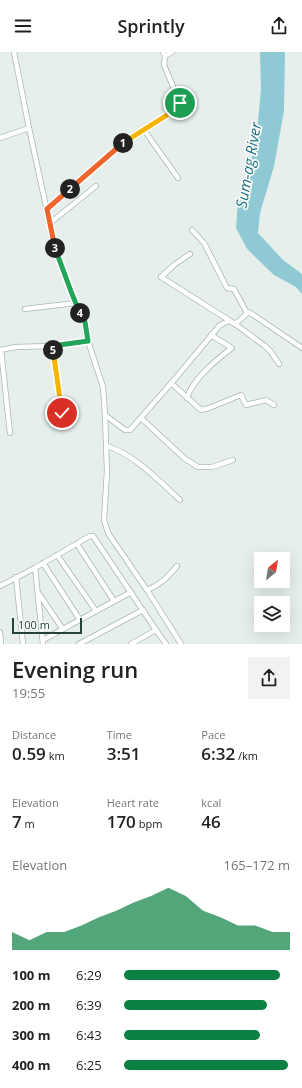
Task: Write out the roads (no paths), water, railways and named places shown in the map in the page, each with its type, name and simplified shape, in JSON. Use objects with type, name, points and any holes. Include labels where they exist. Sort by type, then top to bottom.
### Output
[{"type":"street","points":[[14,52],[55,248],[84,321],[88,341],[103,387],[107,446],[104,520],[108,533],[147,590],[181,644]]},
{"type":"street","points":[[47,209],[114,150],[179,106],[180,103],[164,65],[164,54],[172,52]]},
{"type":"street","points":[[0,138],[30,128]]},
{"type":"street","points":[[144,130],[178,178]]},
{"type":"street","points":[[50,224],[96,186]]},
{"type":"street","points":[[192,230],[204,243],[226,288],[234,289],[247,313]]},
{"type":"street","points":[[190,254],[174,265],[161,277],[235,324],[269,349],[279,364]]},
{"type":"street","points":[[25,309],[76,303]]},
{"type":"street","points":[[235,324],[250,312],[302,348]]},
{"type":"street","points":[[105,416],[127,430],[130,430],[220,325],[229,321]]},
{"type":"street","points":[[187,398],[189,391],[213,362],[232,348],[211,335]]},
{"type":"street","points":[[10,433],[0,350],[16,347],[52,346],[88,341]]},
{"type":"street","points":[[52,346],[62,413]]},
{"type":"street","points":[[171,384],[196,407],[203,410],[241,395],[246,405],[266,400],[274,405]]},
{"type":"street","points":[[141,418],[184,458],[198,467],[212,468],[233,460]]},
{"type":"street","points":[[107,446],[119,450],[139,464],[180,500]]},
{"type":"street","points":[[0,586],[35,568],[90,536],[93,536],[166,644]]},
{"type":"street","points":[[76,544],[114,601]]},
{"type":"street","points":[[57,555],[96,611]]},
{"type":"street","points":[[43,563],[80,620]]},
{"type":"street","points":[[147,590],[154,588],[163,582],[177,566]]},
{"type":"street","points":[[35,568],[43,642]]},
{"type":"street","points":[[16,577],[23,644]]},
{"type":"street","points":[[38,592],[62,628]]},
{"type":"street","points":[[43,642],[62,628],[80,620],[131,592]]},
{"type":"street","points":[[79,644],[143,610]]},
{"type":"street","points":[[131,644],[156,630]]},
{"type":"street","points":[[0,632],[1,644]]},
{"type":"water","points":[[260,52],[285,52],[284,111],[274,166],[260,213],[258,233],[283,260],[302,274],[302,294],[296,287],[274,275],[249,251],[236,228],[238,202],[256,143],[261,89]]},
{"type":"water label","name":"Sum-ag River","points":[[248,165]]}]
